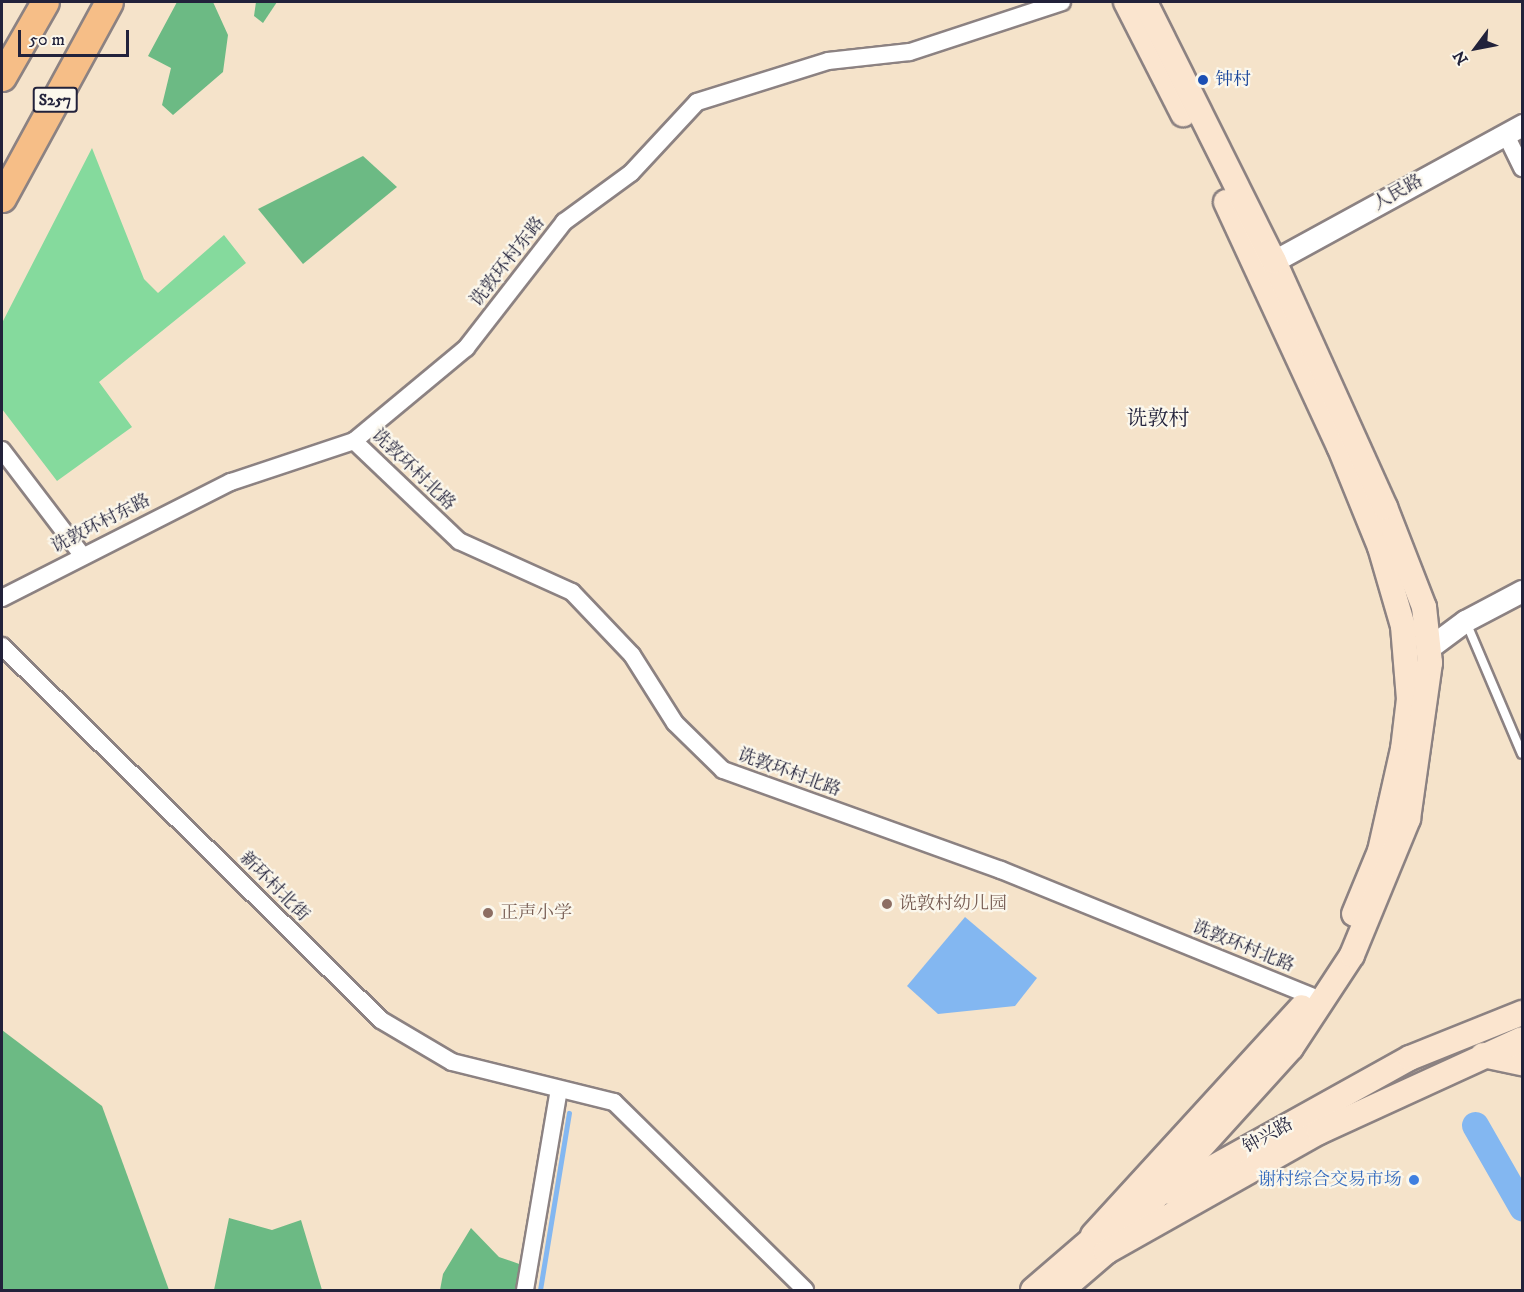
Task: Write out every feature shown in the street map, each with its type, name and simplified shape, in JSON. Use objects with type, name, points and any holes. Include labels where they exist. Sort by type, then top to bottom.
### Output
[{"type":"main road","points":[[2,77],[45,2]]},
{"type":"main road","name":"S257","points":[[2,198],[109,2]]},
{"type":"main road","points":[[1099,1244],[1203,1162],[1308,1025],[1346,965],[1385,886],[1416,783],[1419,651],[1339,446],[1126,2]]},
{"type":"main road","points":[[1145,2],[1274,261],[1408,563],[1424,607],[1403,749],[1380,851],[1311,996],[1203,1162]]},
{"type":"main road","name":"钟兴路","points":[[1062,1290],[1099,1244],[1203,1162],[1410,1058],[1522,1013]]},
{"type":"main road","name":"钟兴路","points":[[1033,1290],[1099,1244],[1203,1162],[1319,1132],[1522,1039]]},
{"type":"main road","points":[[1483,1055],[1522,1063]]},
{"type":"street","name":"诜敦环村东路","points":[[2,598],[82,555],[231,482],[354,441],[466,348],[564,222],[631,173],[697,102],[828,61],[910,52],[1062,2]]},
{"type":"street","points":[[1514,130],[1522,168]]},
{"type":"street","name":"人民路","points":[[1274,261],[1514,130]]},
{"type":"street","name":"诜敦环村北路","points":[[354,441],[459,541],[572,592],[632,655],[675,723],[723,770],[1001,870],[1311,996]]},
{"type":"street","points":[[2,450],[82,555]]},
{"type":"street","points":[[1468,627],[1522,591]]},
{"type":"street","points":[[1419,651],[1468,627],[1522,607]]},
{"type":"street","name":"新环村北街","points":[[2,646],[381,1020],[452,1062],[614,1102],[805,1290]]},
{"type":"street","points":[[525,1290],[560,1090]]},
{"type":"lane","points":[[1468,627],[1522,754]]},
{"type":"green space","points":[[177,2],[213,2],[228,35],[223,72],[173,115],[162,105],[171,68],[148,56]]},
{"type":"green space","points":[[256,2],[277,2],[263,23],[254,16]]},
{"type":"green space","points":[[92,148],[144,279],[158,293],[224,235],[246,263],[99,382],[132,427],[57,481],[2,409],[2,323]]},
{"type":"green space","points":[[363,156],[397,187],[303,264],[258,209]]},
{"type":"green space","points":[[2,1030],[102,1106],[169,1290],[2,1290]]},
{"type":"green space","points":[[229,1218],[272,1230],[301,1220],[322,1290],[214,1290]]},
{"type":"green space","points":[[471,1228],[499,1257],[525,1266],[517,1290],[440,1290],[443,1274]]},
{"type":"water","points":[[965,917],[1037,978],[1015,1006],[938,1014],[907,986]]},
{"type":"waterway","points":[[540,1290],[569,1113]]},
{"type":"waterway","points":[[1475,1125],[1522,1207]]},
{"type":"place","name":"钟村","points":[[1203,80]]},
{"type":"place","name":"诜敦村幼儿园","points":[[887,904]]},
{"type":"place","name":"正声小学","points":[[488,913]]},
{"type":"place","name":"谢村综合交易市场","points":[[1414,1180]]},
{"type":"district","name":"诜敦村","points":[[1158,419]]}]
